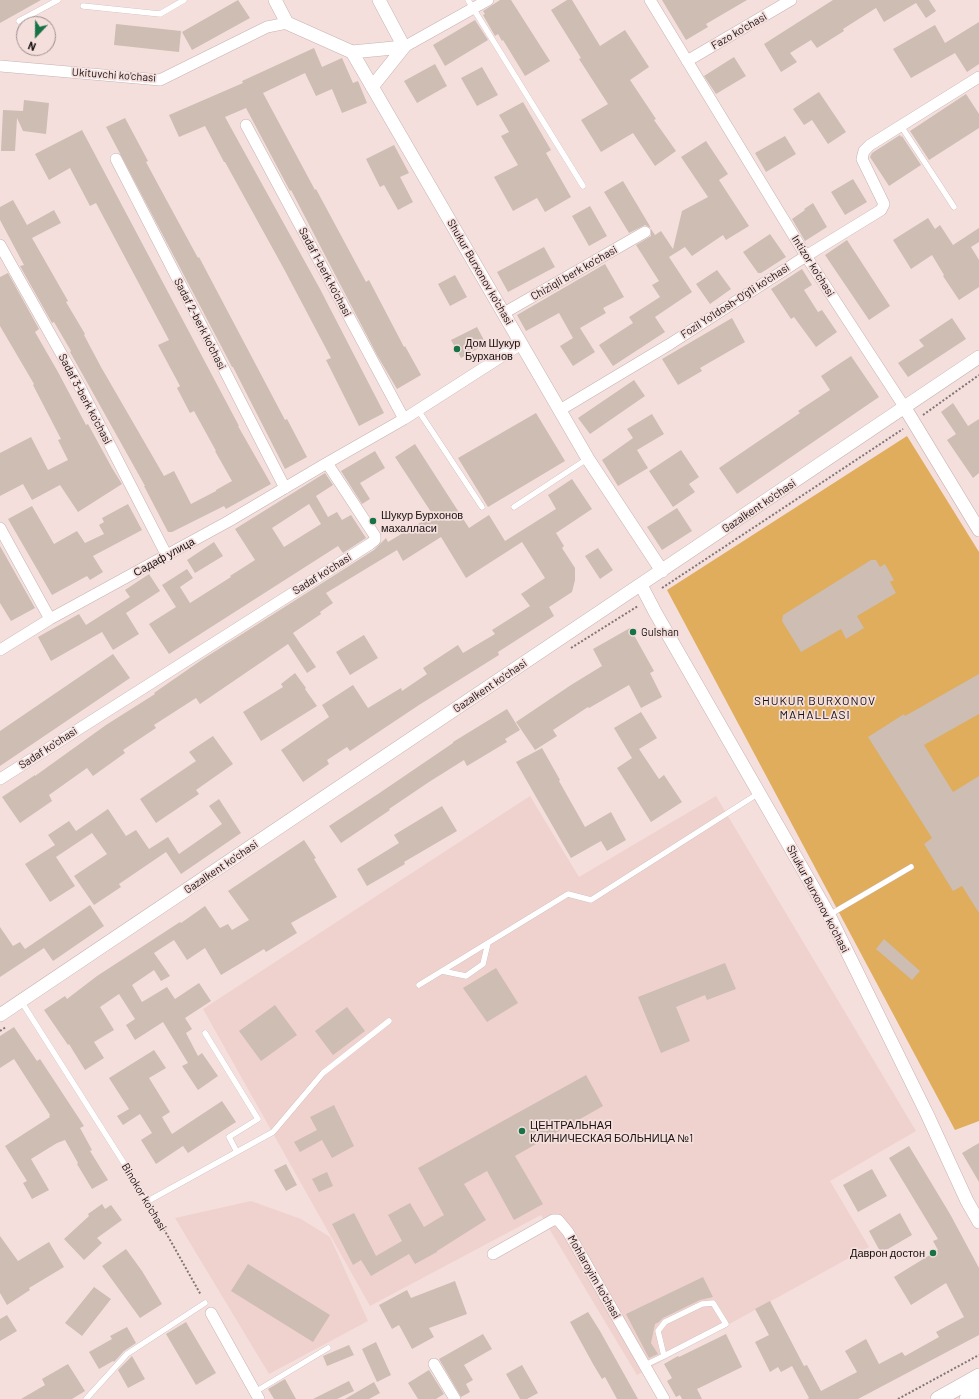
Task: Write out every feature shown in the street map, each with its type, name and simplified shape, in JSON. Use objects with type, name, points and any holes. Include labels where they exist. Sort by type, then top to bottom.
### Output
[{"type":"main road","points":[[938,1399],[979,1376]]},
{"type":"main road","points":[[967,1399],[979,1392]]},
{"type":"street","points":[[275,0],[287,23],[352,52],[404,47]]},
{"type":"street","points":[[379,0],[404,47]]},
{"type":"street","points":[[372,87],[404,47],[471,4],[488,0]]},
{"type":"street","name":"Intizor ko'chasi","points":[[650,0],[806,256],[905,408],[979,530]]},
{"type":"street","name":"Fazo ko'chasi","points":[[686,61],[791,0]]},
{"type":"street","name":"Ukituvchi ko'chasi","points":[[0,66],[160,80],[267,27],[287,23]]},
{"type":"street","name":"Shukur Burxonov ko'chasi","points":[[352,52],[588,459],[662,571]]},
{"type":"street","name":"Fozil Yo'ldosh-O'g'li ko'chasi","points":[[560,410],[670,344],[806,256],[881,210],[884,204],[862,159],[864,151],[870,144],[979,77]]},
{"type":"street","name":"Sadaf 1-berk ko'chasi","points":[[246,125],[404,419]]},
{"type":"street","name":"Sadaf 2-berk ko'chasi","points":[[116,159],[284,488]]},
{"type":"street","name":"Chiziqli berk ko'chasi","points":[[504,313],[645,232]]},
{"type":"street","name":"Sadaf 3-berk ko'chasi","points":[[0,245],[80,388],[167,556]]},
{"type":"street","points":[[327,463],[404,419],[521,344]]},
{"type":"street","name":"Gazalkent ko'chasi","points":[[0,1014],[979,358]]},
{"type":"street","name":"Садаф улица","points":[[0,650],[50,619],[167,556],[327,463]]},
{"type":"street","name":"Sadaf ko'chasi","points":[[0,779],[375,540],[375,536],[327,463]]},
{"type":"street","points":[[0,528],[50,619]]},
{"type":"street","name":"Shukur Burxonov ko'chasi","points":[[641,585],[655,612],[829,915],[927,1114],[967,1201],[979,1222]]},
{"type":"street","name":"Mohlaroyim ko'chasi","points":[[493,1254],[554,1220],[558,1220],[568,1232],[664,1399]]},
{"type":"street","points":[[211,1314],[257,1395]]},
{"type":"street","points":[[434,1364],[455,1399]]},
{"type":"lane","points":[[28,16],[58,0]]},
{"type":"lane","points":[[83,6],[160,14],[184,0]]},
{"type":"lane","points":[[471,4],[583,186]]},
{"type":"lane","points":[[901,126],[954,206]]},
{"type":"lane","points":[[418,410],[482,507]]},
{"type":"lane","points":[[514,507],[588,459]]},
{"type":"lane","points":[[419,985],[568,894],[591,900],[760,793]]},
{"type":"lane","points":[[829,915],[911,867]]},
{"type":"lane","points":[[442,971],[466,976],[483,964],[488,943]]},
{"type":"lane","name":"Binokor ko'chasi","points":[[21,1001],[148,1201]]},
{"type":"lane","points":[[148,1201],[273,1132],[323,1073],[389,1021]]},
{"type":"lane","points":[[205,1033],[258,1119],[228,1137],[237,1152]]},
{"type":"lane","points":[[86,1399],[127,1354],[205,1303]]},
{"type":"lane","points":[[645,1365],[664,1356],[726,1324],[713,1303],[702,1304],[665,1322],[658,1331],[664,1356]]},
{"type":"lane","points":[[257,1395],[328,1348]]},
{"type":"path","points":[[662,588],[913,422],[979,375]]},
{"type":"path","points":[[630,611],[639,605]]},
{"type":"path","name":"Binokor ko'chasi","points":[[148,1201],[205,1303]]},
{"type":"path","points":[[898,1399],[979,1354]]},
{"type":"shaded area","points":[[907,436],[979,552],[979,1121],[955,1130],[667,590]]},
{"type":"shaded area","points":[[530,796],[579,877],[716,796],[916,1131],[830,1181],[869,1247],[637,1375],[541,1215],[370,1306],[203,1009]]},
{"type":"shaded area","points":[[251,1201],[301,1219],[330,1237],[368,1321],[269,1374],[175,1218]]},
{"type":"building","points":[[0,0],[41,0],[0,23]]},
{"type":"building","points":[[238,0],[250,18],[192,50],[182,32]]},
{"type":"building","points":[[500,0],[511,0],[550,61],[525,76],[503,40],[502,41],[498,34],[495,36],[483,15],[485,14],[483,11]]},
{"type":"building","points":[[567,0],[572,0],[600,46],[625,30],[649,67],[630,80],[656,119],[654,120],[676,151],[655,166],[633,133],[601,152],[581,120],[608,104],[579,59],[581,58],[551,10]]},
{"type":"building","points":[[662,0],[747,0],[706,24],[708,27],[686,40]]},
{"type":"building","points":[[833,0],[929,0],[936,11],[926,18],[916,3],[884,22],[876,8],[817,48],[811,40],[790,53],[797,62],[781,72],[764,44]]},
{"type":"building","points":[[475,20],[488,40],[445,66],[433,45]]},
{"type":"building","points":[[979,22],[979,64],[967,72],[955,53],[911,78],[893,49],[935,25],[945,43]]},
{"type":"building","points":[[116,24],[181,31],[179,52],[114,45]]},
{"type":"building","points":[[314,48],[322,67],[342,58],[353,83],[358,81],[367,103],[342,113],[332,89],[316,96],[305,73],[263,93],[366,282],[369,280],[404,347],[405,346],[421,375],[397,389],[377,355],[291,190],[290,191],[246,108],[225,117],[320,289],[384,413],[359,426],[326,360],[331,358],[205,126],[179,137],[169,115],[243,83],[242,81]]},
{"type":"building","points":[[734,57],[746,76],[716,94],[704,76]]},
{"type":"building","points":[[435,64],[447,86],[417,103],[404,81]]},
{"type":"building","points":[[482,67],[498,95],[477,106],[461,78]]},
{"type":"building","points":[[819,92],[846,132],[828,144],[812,120],[804,125],[793,109]]},
{"type":"building","points":[[966,94],[979,114],[979,128],[929,160],[910,131]]},
{"type":"building","points":[[24,100],[49,103],[46,134],[23,131],[17,118],[15,151],[1,151],[3,110],[23,111]]},
{"type":"building","points":[[523,102],[551,150],[546,153],[571,197],[545,212],[537,198],[513,211],[494,177],[518,165],[501,136],[509,132],[499,115]]},
{"type":"building","points":[[125,118],[148,161],[146,162],[198,258],[199,257],[285,420],[287,419],[307,457],[285,469],[233,367],[106,127]]},
{"type":"building","points":[[82,130],[238,426],[271,484],[226,509],[224,506],[172,532],[168,532],[145,486],[70,352],[71,351],[54,322],[52,323],[20,266],[24,265],[0,220],[0,207],[13,200],[27,225],[54,210],[61,223],[32,238],[68,301],[66,302],[85,334],[84,335],[101,367],[164,476],[174,471],[191,504],[232,481],[194,411],[190,413],[177,388],[180,386],[158,345],[169,340],[96,203],[90,206],[70,168],[49,180],[35,154]]},
{"type":"building","points":[[900,135],[921,165],[889,186],[870,157],[872,153]]},
{"type":"building","points":[[785,136],[796,154],[766,172],[755,153]]},
{"type":"building","points":[[706,141],[728,174],[719,180],[749,226],[726,240],[723,235],[692,256],[685,247],[669,257],[692,292],[655,317],[665,332],[613,366],[599,345],[633,323],[629,317],[660,297],[652,285],[659,281],[636,245],[651,236],[651,229],[655,235],[661,231],[673,249],[682,211],[708,197],[681,157]]},
{"type":"building","points":[[394,145],[409,173],[400,177],[413,202],[398,210],[384,185],[380,187],[366,159]]},
{"type":"building","points":[[853,179],[867,202],[845,215],[831,192]]},
{"type":"building","points":[[623,181],[651,228],[645,225],[629,233],[604,192]]},
{"type":"building","points":[[813,203],[827,227],[805,241],[792,219]]},
{"type":"building","points":[[590,206],[607,236],[589,246],[572,216]]},
{"type":"building","points":[[928,218],[935,229],[940,225],[953,245],[979,228],[979,242],[971,247],[979,260],[979,287],[959,300],[943,276],[944,275],[932,255],[911,269],[893,240]]},
{"type":"building","points":[[770,234],[786,257],[761,273],[758,273],[743,252]]},
{"type":"building","points":[[847,240],[890,306],[869,320],[825,255]]},
{"type":"building","points":[[544,247],[555,267],[508,292],[497,272]]},
{"type":"building","points":[[605,264],[624,297],[603,308],[606,313],[580,328],[595,352],[573,366],[560,346],[573,338],[559,313],[526,331],[517,315]]},
{"type":"building","points":[[802,269],[812,285],[804,290],[818,312],[822,310],[837,332],[816,347],[794,317],[791,319],[771,289]]},
{"type":"building","points":[[717,270],[731,289],[710,304],[696,284]]},
{"type":"building","points":[[8,273],[39,329],[35,332],[86,425],[88,424],[122,484],[78,512],[60,485],[32,500],[23,484],[0,496],[0,453],[31,437],[48,470],[68,460],[58,440],[61,439],[33,385],[34,384],[0,326],[0,277]]},
{"type":"building","points":[[455,275],[467,297],[450,306],[438,284]]},
{"type":"building","points":[[732,318],[745,342],[700,368],[702,371],[678,385],[662,359]]},
{"type":"building","points":[[952,318],[966,339],[908,377],[898,363],[924,346],[919,340]]},
{"type":"building","points":[[477,327],[486,344],[461,358],[451,340]]},
{"type":"building","points":[[851,356],[879,397],[737,494],[719,468],[800,413],[798,411],[830,390],[821,376]]},
{"type":"building","points":[[634,380],[645,396],[590,434],[578,418]]},
{"type":"building","points":[[953,403],[968,426],[979,419],[979,473],[973,478],[947,440],[956,434],[941,412]]},
{"type":"building","points":[[536,413],[565,461],[488,507],[458,458]]},
{"type":"building","points":[[652,414],[664,434],[637,450],[648,468],[618,486],[602,460],[633,438],[627,429]]},
{"type":"building","points":[[415,444],[469,528],[489,515],[505,541],[556,509],[548,495],[572,479],[592,509],[556,533],[564,546],[562,548],[575,568],[575,580],[572,592],[549,607],[554,616],[498,652],[499,655],[419,705],[350,751],[347,747],[327,760],[329,764],[303,782],[281,750],[329,717],[322,705],[353,685],[368,708],[401,688],[402,691],[427,674],[423,668],[458,645],[463,653],[495,634],[492,630],[530,606],[521,594],[545,578],[522,542],[466,578],[441,537],[403,561],[397,550],[326,593],[333,603],[320,612],[321,614],[293,633],[316,667],[307,673],[288,644],[200,704],[196,698],[154,725],[156,728],[123,750],[125,753],[93,776],[87,768],[49,795],[52,801],[20,823],[2,797],[35,776],[106,725],[155,694],[154,693],[203,659],[374,550],[386,538],[388,542],[433,515],[395,457]]},
{"type":"building","points":[[681,450],[699,477],[689,484],[695,492],[673,507],[649,471]]},
{"type":"building","points":[[375,451],[385,468],[360,483],[370,499],[362,504],[341,471]]},
{"type":"building","points":[[325,473],[333,485],[316,496],[328,517],[337,512],[342,520],[351,515],[366,538],[343,553],[338,546],[169,654],[149,624],[176,607],[162,585],[187,569],[193,578],[180,587],[190,603],[255,560],[235,529]],"holes":[[[309,504],[321,524],[284,547],[272,528]]]},
{"type":"building","points":[[128,504],[142,530],[93,556],[103,572],[90,580],[87,576],[52,595],[8,519],[32,506],[54,544],[77,531],[85,543],[104,534],[99,525],[104,522],[102,518]]},
{"type":"building","points":[[677,508],[692,531],[662,550],[647,527]]},
{"type":"building","points":[[214,542],[223,556],[195,573],[187,560]]},
{"type":"building","points":[[0,546],[35,608],[11,621],[0,603]]},
{"type":"building","points":[[598,548],[613,570],[600,579],[585,556]]},
{"type":"building","points":[[871,560],[876,560],[880,567],[885,564],[894,580],[890,582],[896,593],[857,616],[864,628],[846,639],[841,629],[801,652],[782,621],[783,615]]},
{"type":"building","points":[[149,574],[160,591],[126,613],[139,634],[113,650],[102,632],[51,661],[38,637],[79,614],[86,625],[130,597],[125,590]]},
{"type":"building","points":[[630,628],[654,671],[650,673],[662,697],[641,708],[629,685],[589,708],[588,707],[553,730],[557,736],[535,750],[516,722],[602,666],[593,649]]},
{"type":"building","points":[[364,635],[378,658],[350,675],[336,652]]},
{"type":"building","points":[[113,654],[130,678],[0,766],[0,731]]},
{"type":"building","points":[[295,673],[317,706],[261,741],[243,712],[283,687],[281,684]]},
{"type":"building","points":[[979,674],[979,714],[924,745],[953,792],[979,776],[979,913],[962,886],[953,891],[924,844],[932,838],[868,737],[904,714],[905,716]]},
{"type":"building","points":[[507,709],[520,730],[505,739],[507,742],[467,766],[464,760],[429,782],[341,843],[329,826],[453,742]]},
{"type":"building","points":[[641,712],[657,738],[639,749],[659,779],[664,775],[682,802],[651,822],[617,768],[632,758],[614,728]]},
{"type":"building","points":[[213,736],[233,764],[196,790],[199,794],[156,823],[140,799],[196,761],[189,752]]},
{"type":"building","points":[[542,748],[585,827],[611,812],[626,840],[607,851],[601,841],[571,858],[516,762]]},
{"type":"building","points":[[219,799],[241,833],[181,874],[166,852],[119,884],[121,887],[94,905],[74,876],[107,854],[92,833],[56,857],[75,886],[50,902],[25,864],[55,845],[48,835],[69,821],[76,831],[108,809],[126,836],[136,830],[149,849],[168,837],[179,854],[222,824],[209,806]]},
{"type":"building","points":[[442,806],[457,831],[367,886],[357,869],[399,843],[394,835]]},
{"type":"building","points":[[304,840],[316,858],[314,859],[337,897],[291,923],[297,933],[266,952],[264,949],[221,975],[205,948],[187,960],[174,940],[154,953],[170,976],[161,981],[154,970],[132,985],[142,1002],[167,987],[175,999],[199,983],[211,1001],[185,1018],[192,1029],[186,1033],[198,1056],[202,1053],[218,1076],[198,1090],[182,1066],[188,1063],[163,1022],[135,1040],[126,1025],[135,1019],[119,994],[100,1007],[114,1030],[94,1042],[104,1058],[85,1070],[69,1044],[68,1045],[44,1010],[65,996],[67,999],[97,976],[180,922],[181,923],[205,906],[220,928],[228,924],[232,930],[249,920],[228,891]]},
{"type":"building","points":[[90,905],[104,926],[53,961],[44,948],[0,977],[0,927],[13,946],[20,942],[25,949]]},
{"type":"building","points":[[884,939],[920,971],[912,980],[876,949]]},
{"type":"building","points":[[725,963],[736,989],[707,1000],[705,995],[676,1007],[690,1041],[661,1053],[638,997]]},
{"type":"building","points":[[496,968],[518,1003],[487,1022],[463,988]]},
{"type":"building","points":[[275,1005],[297,1035],[261,1061],[239,1031]]},
{"type":"building","points":[[347,1007],[365,1031],[333,1055],[315,1031]]},
{"type":"building","points":[[14,1027],[37,1061],[40,1059],[84,1126],[80,1128],[92,1150],[90,1151],[108,1180],[92,1189],[65,1140],[57,1143],[31,1159],[49,1190],[32,1199],[23,1183],[27,1181],[5,1146],[50,1117],[14,1059],[0,1068],[0,1036]]},
{"type":"building","points":[[154,1050],[166,1068],[149,1078],[170,1112],[162,1117],[172,1134],[222,1101],[236,1122],[188,1153],[183,1146],[156,1164],[141,1140],[152,1133],[140,1114],[123,1125],[117,1116],[129,1109],[109,1078]]},
{"type":"building","name":"ЦЕНТРАЛЬНАЯ КЛИНИЧЕСКАЯ БОЛЬНИЦА №1","points":[[586,1075],[603,1106],[515,1156],[543,1204],[514,1220],[487,1171],[464,1184],[486,1220],[437,1252],[415,1264],[409,1254],[371,1276],[361,1260],[353,1265],[332,1224],[354,1213],[376,1256],[402,1241],[388,1215],[410,1203],[424,1227],[444,1215],[418,1168]]},
{"type":"building","points":[[334,1105],[354,1146],[332,1158],[322,1140],[300,1152],[294,1142],[317,1130],[310,1117]]},
{"type":"building","points":[[979,1143],[979,1182],[962,1153]]},
{"type":"building","points":[[909,1146],[950,1214],[979,1268],[979,1335],[858,1399],[807,1399],[809,1398],[792,1366],[781,1372],[778,1367],[770,1372],[755,1342],[769,1335],[755,1309],[770,1301],[804,1366],[807,1365],[821,1391],[857,1372],[845,1351],[866,1339],[879,1364],[902,1352],[905,1356],[939,1337],[936,1332],[964,1317],[946,1283],[911,1305],[894,1277],[938,1250],[933,1241],[938,1239],[889,1158]]},
{"type":"building","points":[[286,1164],[297,1185],[286,1191],[274,1170]]},
{"type":"building","points":[[872,1169],[887,1196],[858,1212],[843,1185]]},
{"type":"building","points":[[327,1172],[333,1186],[319,1192],[312,1179]]},
{"type":"building","points":[[102,1204],[105,1209],[111,1205],[122,1220],[97,1238],[102,1243],[84,1260],[64,1239],[89,1216],[88,1214]]},
{"type":"building","points":[[900,1213],[912,1235],[881,1253],[869,1231]]},
{"type":"building","points":[[0,1236],[18,1261],[49,1242],[64,1267],[29,1288],[30,1290],[7,1305],[0,1293]]},
{"type":"building","points":[[126,1249],[142,1271],[162,1304],[140,1318],[102,1266]]},
{"type":"building","points":[[248,1264],[330,1315],[313,1342],[231,1291]]},
{"type":"building","points":[[703,1277],[713,1297],[700,1300],[663,1318],[655,1324],[651,1343],[658,1354],[649,1358],[626,1314]]},
{"type":"building","points":[[455,1281],[467,1314],[429,1328],[434,1337],[412,1349],[399,1325],[392,1329],[379,1305],[407,1290],[411,1298]]},
{"type":"building","points":[[94,1287],[111,1299],[82,1336],[65,1323]]},
{"type":"building","points":[[588,1312],[638,1399],[617,1399],[605,1377],[602,1379],[593,1364],[570,1322]]},
{"type":"building","points":[[7,1315],[17,1331],[0,1341],[0,1319]]},
{"type":"building","points":[[186,1322],[216,1373],[196,1385],[166,1334]]},
{"type":"building","points":[[127,1327],[136,1343],[124,1351],[114,1362],[113,1361],[99,1369],[89,1352],[112,1339],[110,1336]]},
{"type":"building","points":[[483,1334],[492,1349],[464,1365],[473,1380],[466,1384],[470,1392],[461,1397],[439,1359]]},
{"type":"building","points":[[726,1334],[742,1367],[697,1389],[702,1399],[682,1399],[680,1395],[676,1397],[667,1381],[672,1378],[664,1364]]},
{"type":"building","points":[[376,1342],[391,1375],[377,1382],[362,1349]]},
{"type":"building","points":[[349,1345],[354,1355],[327,1366],[323,1356]]},
{"type":"building","points":[[132,1356],[145,1379],[128,1388],[118,1370]]},
{"type":"building","points":[[68,1364],[85,1391],[72,1399],[21,1399],[45,1385],[42,1379]]},
{"type":"building","points":[[522,1365],[538,1393],[527,1399],[520,1399],[506,1374]]},
{"type":"building","points":[[429,1370],[444,1394],[436,1399],[418,1399],[408,1383]]},
{"type":"building","points":[[285,1379],[296,1399],[274,1399],[268,1389]]},
{"type":"building","points":[[349,1381],[354,1391],[337,1399],[313,1399]]},
{"type":"building","points":[[374,1382],[380,1393],[369,1399],[345,1399]]},
{"type":"place","name":"Дом Шукур Бурханов","points":[[457,349]]},
{"type":"place","name":"Шукур Бурхонов махалласи","points":[[373,521]]},
{"type":"place","name":"Gulshan","points":[[633,632]]},
{"type":"place","name":"ЦЕНТРАЛЬНАЯ КЛИНИЧЕСКАЯ БОЛЬНИЦА №1","points":[[522,1131]]},
{"type":"place","name":"Даврон достон","points":[[933,1253]]},
{"type":"district","name":"SHUKUR BURXONOV MAHALLASI","points":[[815,708]]}]
